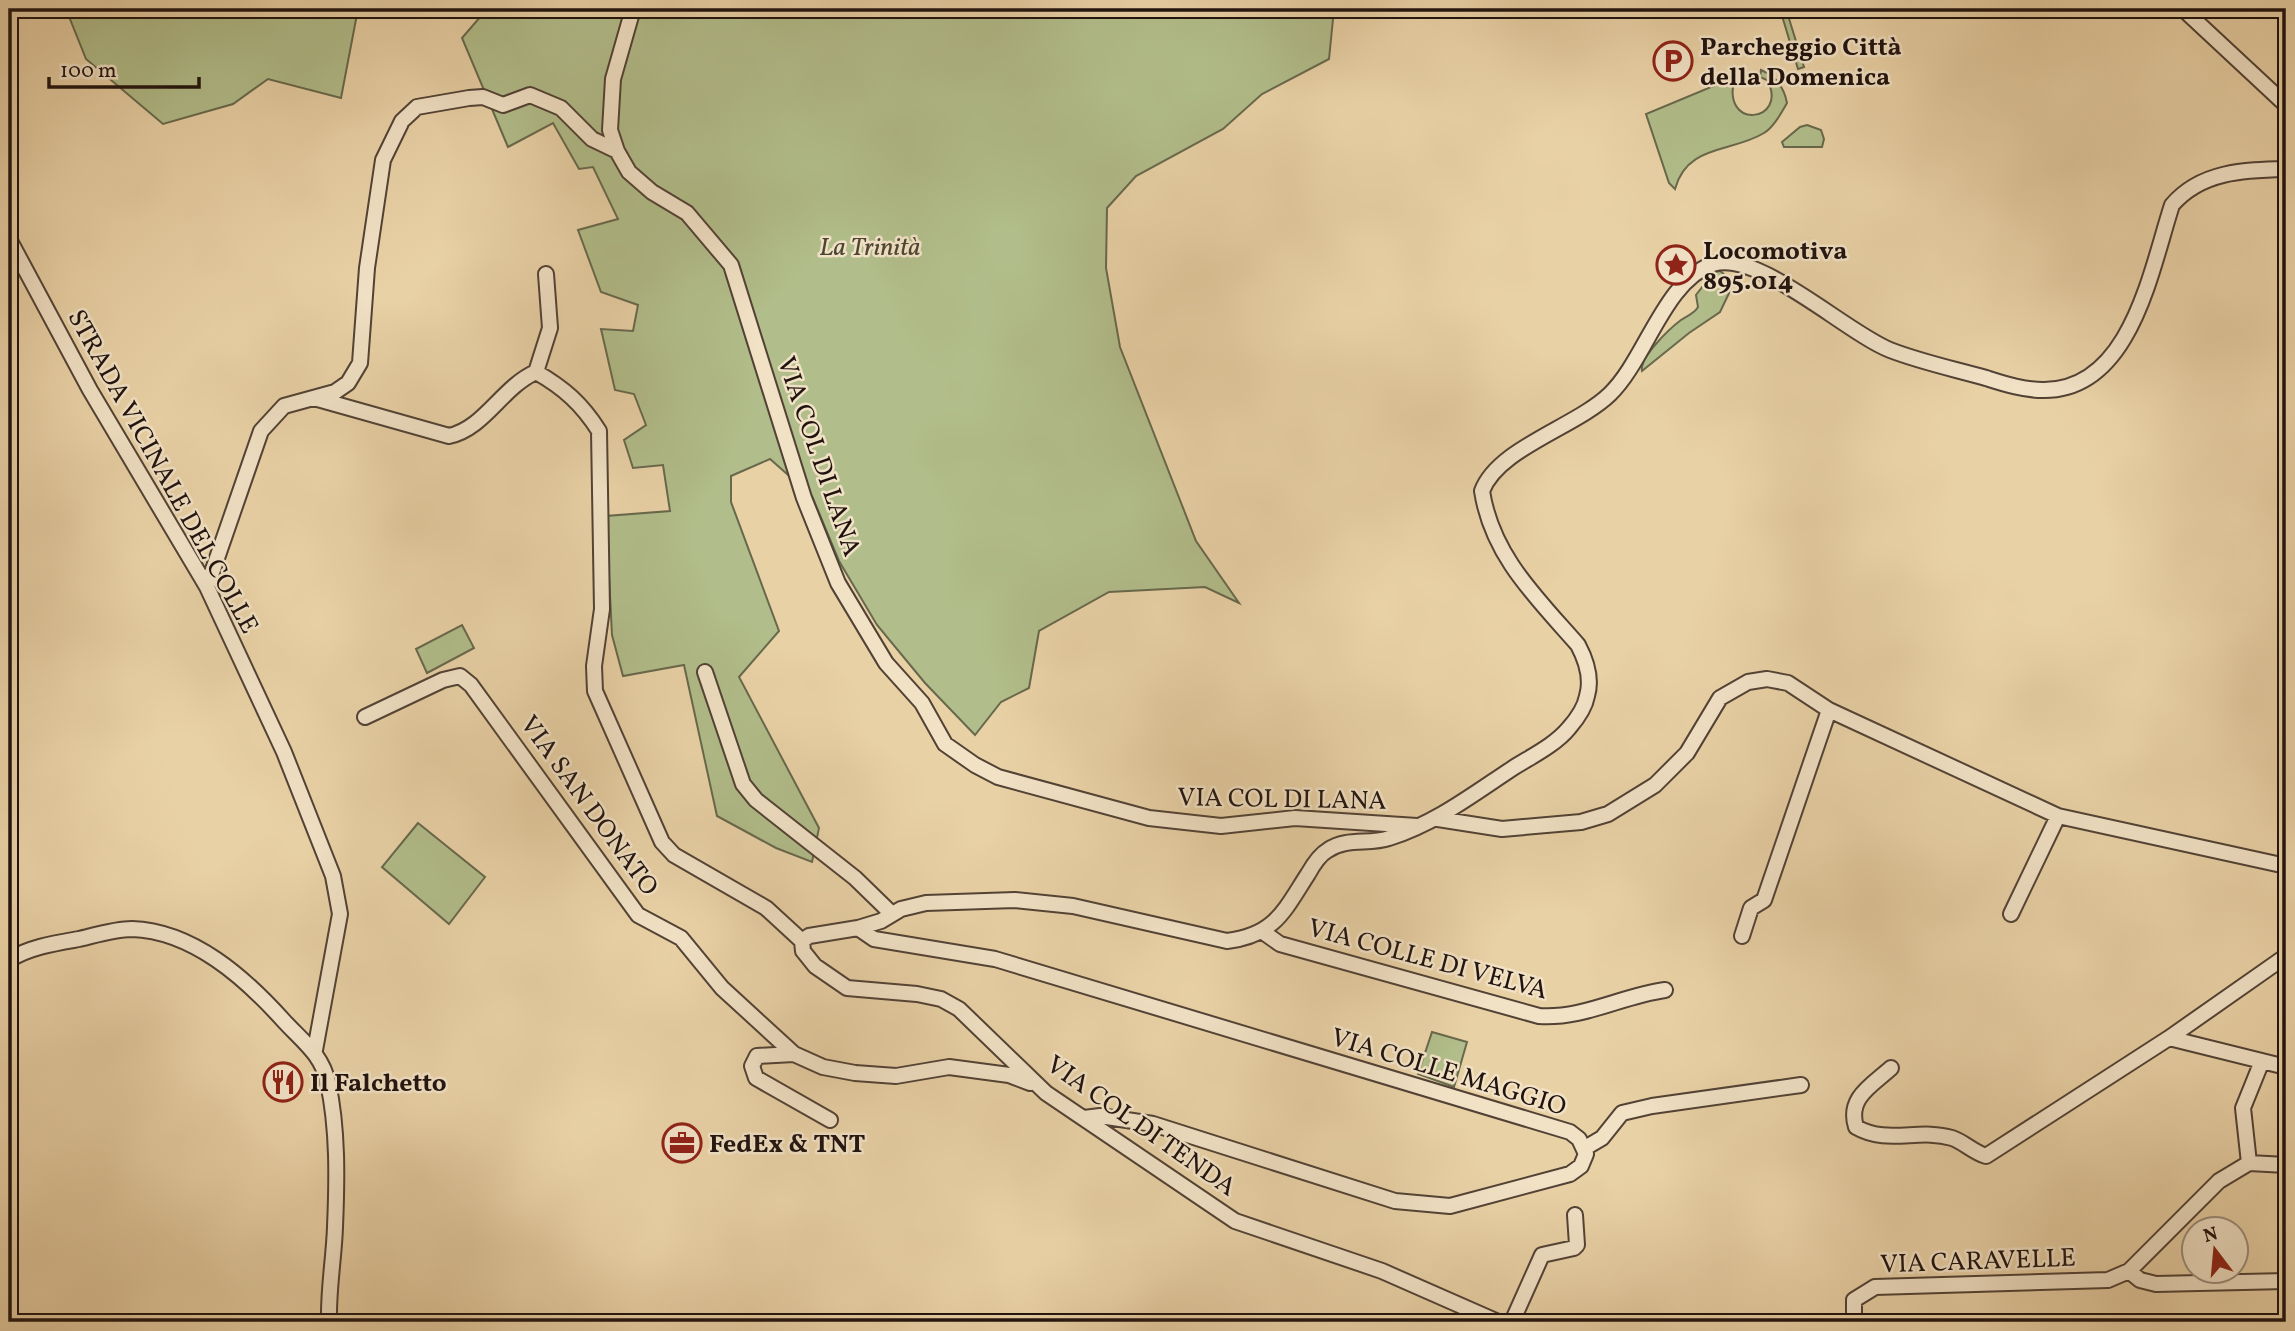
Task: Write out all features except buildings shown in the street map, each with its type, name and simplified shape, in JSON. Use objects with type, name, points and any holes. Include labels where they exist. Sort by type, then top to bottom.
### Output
[{"type":"street","name":"VIA COL DI LANA","points":[[634,9],[613,79],[610,130],[617,151],[629,172],[652,192],[687,213],[731,265],[804,498],[838,583],[886,663],[922,703],[945,744],[975,765],[999,777],[1149,818],[1221,826],[1295,818],[1423,826]]},
{"type":"street","points":[[2183,9],[2286,105]]},
{"type":"street","points":[[207,587],[261,430],[284,406],[335,392],[348,383],[360,363],[367,268],[383,160],[402,121],[417,107],[483,97],[503,105],[530,95],[561,108],[592,139],[617,151]]},
{"type":"street","points":[[802,941],[809,936],[858,928],[926,903],[1015,900],[1073,906],[1131,922],[1227,941],[1248,939],[1263,932],[1282,915],[1325,851],[1340,842],[1385,840],[1438,819],[1552,744],[1569,729],[1587,696],[1589,678],[1578,645],[1514,572],[1499,547],[1482,491],[1496,467],[1593,410],[1613,392],[1687,279],[1710,265],[1731,262],[1755,268],[1847,328],[1888,349],[2022,388],[2045,390],[2074,383],[2099,369],[2128,336],[2172,205],[2183,193],[2212,177],[2286,169]]},
{"type":"street","name":"STRADA VICINALE DEL COLLE","points":[[9,239],[90,390],[207,587],[284,752],[333,876],[340,914],[315,1050]]},
{"type":"street","points":[[314,398],[449,436],[465,432],[523,378],[536,372],[550,328],[546,274]]},
{"type":"street","name":"VIA COL DI TENDA","points":[[536,372],[563,387],[585,410],[599,431],[602,609],[594,666],[595,691],[662,842],[674,855],[766,908],[802,941],[803,951],[815,966],[847,988],[917,994],[941,999],[959,1009],[1036,1085],[1235,1221],[1382,1270],[1498,1322]]},
{"type":"street","points":[[705,671],[743,784],[756,800],[855,878],[892,914]]},
{"type":"street","name":"VIA SAN DONATO","points":[[365,717],[443,680],[460,676],[471,685],[638,915],[681,939],[722,988],[794,1054],[823,1067],[855,1073],[897,1076],[948,1067],[1009,1075],[1036,1085]]},
{"type":"street","points":[[1438,819],[1502,829],[1570,823],[1608,814],[1655,785],[1687,753],[1720,698],[1748,682],[1767,679],[1788,683],[1829,710],[2057,816],[2286,866]]},
{"type":"street","points":[[1742,936],[1751,908],[1764,900],[1829,710]]},
{"type":"street","points":[[2011,914],[2057,816]]},
{"type":"street","name":"VIA COLLE MAGGIO","points":[[858,928],[874,939],[995,959],[1070,980],[1183,1018],[1570,1132],[1585,1148],[1581,1166],[1570,1174],[1450,1206],[1395,1201],[1153,1124],[1100,1116],[1084,1118]]},
{"type":"street","points":[[9,960],[19,953],[57,943],[131,929],[155,933],[189,944],[215,959],[256,990],[300,1039],[315,1050],[328,1082],[335,1148],[335,1226],[329,1322]]},
{"type":"street","name":"VIA COLLE DI VELVA","points":[[1263,932],[1280,944],[1539,1016],[1563,1018],[1642,993],[1665,990]]},
{"type":"street","points":[[1891,1068],[1857,1098],[1852,1113],[1856,1127],[1871,1136],[1885,1138],[1954,1138],[1975,1153],[1986,1156],[2169,1038],[2286,956]]},
{"type":"street","points":[[2169,1038],[2286,1067]]},
{"type":"street","name":"VIA SAN DONATO","points":[[794,1054],[757,1056],[752,1066],[756,1078],[830,1120]]},
{"type":"street","points":[[2262,1061],[2244,1108],[2249,1163],[2286,1166]]},
{"type":"street","points":[[1585,1148],[1602,1138],[1622,1113],[1652,1105],[1801,1085]]},
{"type":"street","name":"VIA CARAVELLE","points":[[1854,1322],[1854,1300],[1875,1287],[2108,1280],[2129,1271],[2219,1181],[2249,1163]]},
{"type":"street","points":[[1512,1322],[1542,1255],[1577,1245],[1575,1214]]},
{"type":"street","points":[[2129,1271],[2140,1280],[2156,1284],[2286,1281]]},
{"type":"green space","points":[[66,9],[358,9],[341,98],[268,79],[233,104],[163,124],[86,59]]},
{"type":"green space","name":"La Trinità","points":[[487,9],[1334,9],[1329,59],[1262,94],[1223,129],[1136,176],[1107,208],[1106,268],[1120,347],[1196,541],[1239,603],[1205,587],[1109,592],[1039,631],[1029,688],[1001,702],[975,735],[925,683],[877,625],[839,561],[812,496],[770,459],[731,476],[731,502],[779,631],[739,677],[819,828],[812,862],[776,848],[717,816],[684,665],[623,676],[612,635],[606,516],[670,511],[663,465],[633,468],[624,440],[646,425],[634,394],[615,390],[601,329],[633,331],[638,305],[601,292],[578,230],[618,219],[593,167],[579,169],[553,123],[508,147],[462,38]]},
{"type":"green space","points":[[1780,9],[1786,9],[1804,67],[1798,69]]},
{"type":"green space","points":[[1761,70],[1775,79],[1786,97],[1787,103],[1777,120],[1764,133],[1712,152],[1689,164],[1675,189],[1669,183],[1646,114],[1735,77],[1733,95],[1736,107],[1744,113],[1754,115],[1763,112],[1769,105],[1772,94],[1767,80],[1760,77]]},
{"type":"green space","points":[[1807,125],[1821,130],[1824,139],[1822,147],[1784,147],[1782,142],[1800,127]]},
{"type":"green space","points":[[1720,271],[1729,278],[1731,289],[1720,312],[1642,371],[1645,359],[1656,344],[1669,330],[1693,313],[1698,307],[1696,295],[1714,272]]},
{"type":"green space","points":[[462,625],[474,648],[427,673],[416,649]]},
{"type":"green space","points":[[418,823],[485,877],[449,924],[382,867]]},
{"type":"green space","points":[[1432,1032],[1467,1042],[1454,1087],[1418,1074]]},
{"type":"place","name":"Parcheggio Città della Domenica","points":[[1673,61]]},
{"type":"place","name":"Locomotiva 895.014","points":[[1676,265]]},
{"type":"place","name":"Il Falchetto","points":[[283,1082]]},
{"type":"place","name":"FedEx & TNT","points":[[682,1143]]}]
